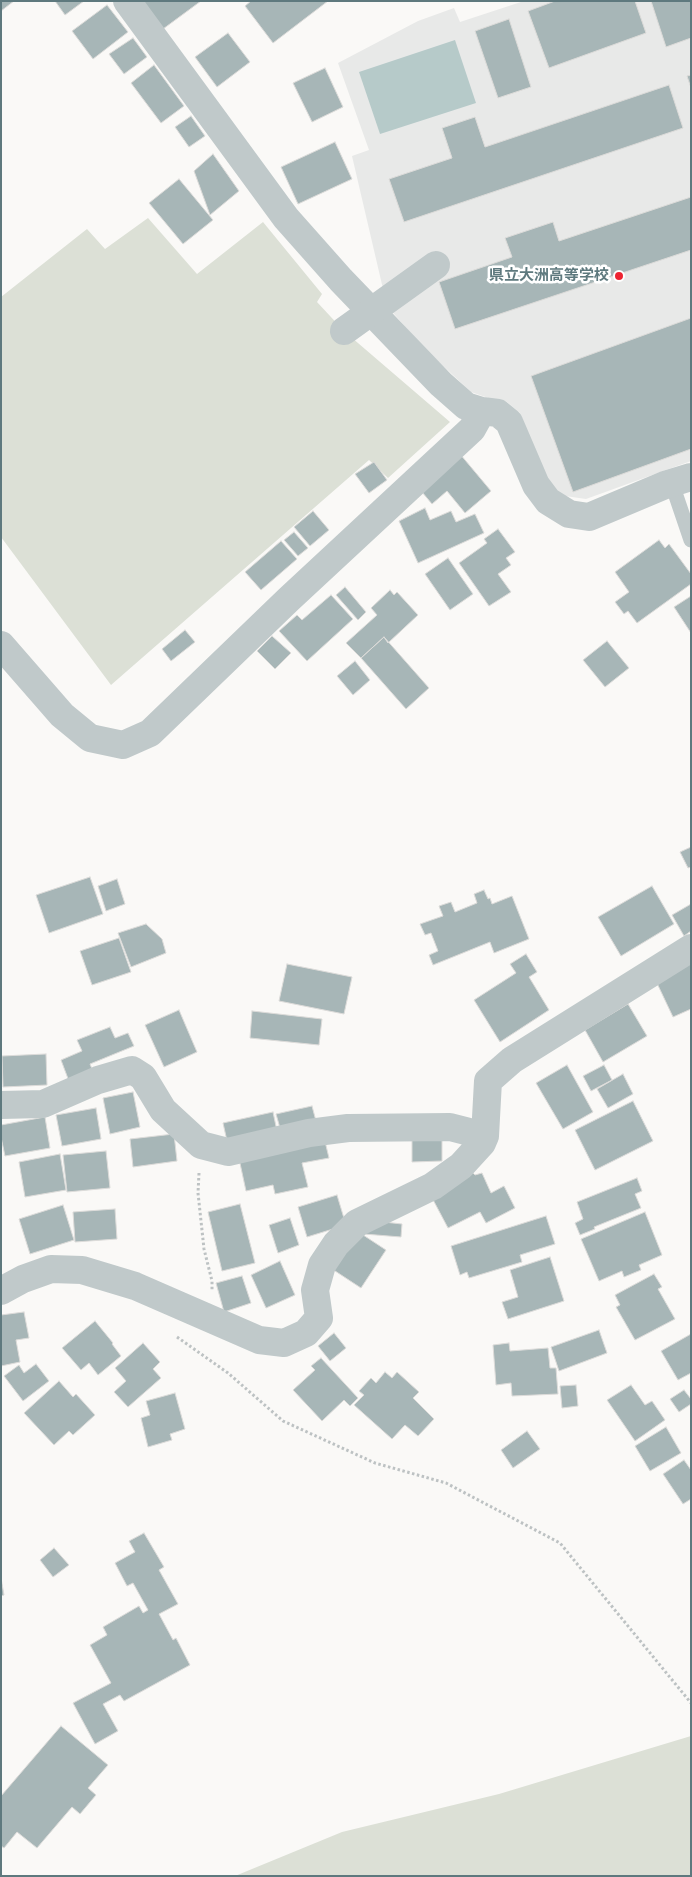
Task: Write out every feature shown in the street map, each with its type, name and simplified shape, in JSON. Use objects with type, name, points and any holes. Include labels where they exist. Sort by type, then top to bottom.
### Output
[{"type":"street","points":[[127,1],[286,218],[347,287],[441,384],[466,406],[498,413],[509,422],[536,485],[548,501],[568,514],[589,517],[681,480]]},
{"type":"street","points":[[344,331],[436,265]]},
{"type":"street","points":[[1,645],[62,715],[90,738],[123,745],[150,733],[289,599],[472,429],[482,411]]},
{"type":"street","points":[[1,1291],[23,1279],[52,1269],[82,1270],[135,1286],[259,1340],[284,1343],[306,1333],[319,1318],[315,1290],[322,1266],[336,1244],[357,1223],[432,1186],[461,1166],[482,1143],[485,1136],[488,1080],[512,1060],[691,948]]},
{"type":"street","points":[[1,1106],[43,1104],[98,1080],[132,1070],[143,1078],[163,1110],[201,1145],[228,1152],[309,1133],[348,1128],[450,1127],[485,1136]]},
{"type":"lane","points":[[681,480],[691,540]]},
{"type":"path","points":[[201,1145],[198,1193],[204,1249],[212,1281],[213,1301],[208,1317]]},
{"type":"path","points":[[174,1302],[170,1318],[177,1336],[228,1373],[283,1421],[375,1463],[446,1483],[560,1543],[691,1703]]},
{"type":"shaded area","points":[[524,1],[691,1],[691,461],[586,499],[565,496],[550,488],[520,413],[507,402],[471,392],[423,347],[387,306],[352,156],[369,150],[338,63],[418,21],[454,8],[460,22]]},
{"type":"shaded area","points":[[455,40],[476,103],[380,134],[359,72]]},
{"type":"shaded area","points":[[148,218],[197,274],[263,222],[322,294],[317,302],[344,331],[450,422],[388,478],[369,460],[111,685],[1,537],[1,297],[87,229],[105,249]]},
{"type":"shaded area","points":[[691,1736],[691,1876],[235,1876],[342,1832],[499,1794]]},
{"type":"building","points":[[1,1],[14,1],[1,11]]},
{"type":"building","points":[[55,1],[84,1],[65,15]]},
{"type":"building","points":[[143,1],[201,1],[163,29]]},
{"type":"building","points":[[251,1],[328,1],[273,43],[245,6]]},
{"type":"building","points":[[555,1],[635,1],[646,33],[549,68],[528,11]]},
{"type":"building","points":[[651,1],[691,1],[691,38],[666,47]]},
{"type":"building","points":[[107,5],[128,32],[93,59],[72,31]]},
{"type":"building","points":[[509,19],[531,87],[498,98],[475,31]]},
{"type":"building","points":[[228,33],[250,62],[217,87],[195,57]]},
{"type":"building","points":[[133,38],[147,57],[124,74],[109,54]]},
{"type":"building","points":[[154,65],[184,106],[161,123],[131,83]]},
{"type":"building","points":[[325,68],[343,107],[312,122],[293,83]]},
{"type":"building","points":[[691,75],[691,88],[687,76]]},
{"type":"building","points":[[669,85],[683,128],[404,222],[389,179],[452,158],[442,128],[475,117],[485,147]]},
{"type":"building","points":[[191,116],[205,136],[189,147],[175,127]]},
{"type":"building","points":[[335,142],[352,179],[298,204],[281,167]]},
{"type":"building","points":[[213,154],[239,191],[210,215],[194,171]]},
{"type":"building","points":[[179,179],[213,220],[183,244],[149,203]]},
{"type":"building","points":[[691,197],[691,250],[455,329],[439,282],[512,257],[505,238],[553,222],[559,241]]},
{"type":"building","points":[[691,318],[691,449],[573,492],[531,376]]},
{"type":"building","points":[[460,454],[491,491],[465,513],[447,491],[432,504],[422,492]]},
{"type":"building","points":[[374,462],[387,480],[369,493],[355,474]]},
{"type":"building","points":[[425,508],[430,520],[451,511],[456,522],[475,514],[484,533],[418,563],[399,521]]},
{"type":"building","points":[[313,511],[329,530],[310,546],[294,527]]},
{"type":"building","points":[[498,529],[515,552],[506,558],[511,565],[498,574],[511,592],[489,606],[459,563],[487,543],[484,539]]},
{"type":"building","points":[[294,532],[308,548],[298,556],[284,540]]},
{"type":"building","points":[[659,540],[665,548],[669,544],[691,574],[691,584],[637,623],[628,611],[624,614],[615,602],[629,592],[615,572]]},
{"type":"building","points":[[281,541],[297,559],[261,590],[245,572]]},
{"type":"building","points":[[448,558],[473,594],[450,610],[425,574]]},
{"type":"building","points":[[345,587],[366,612],[358,620],[336,595]]},
{"type":"building","points":[[390,590],[394,595],[397,592],[418,615],[388,643],[384,637],[361,658],[346,643],[377,615],[371,608]]},
{"type":"building","points":[[331,595],[353,619],[307,661],[279,631],[297,615],[302,620]]},
{"type":"building","points":[[691,596],[691,633],[674,607]]},
{"type":"building","points":[[185,630],[195,642],[171,661],[162,649]]},
{"type":"building","points":[[272,636],[291,653],[275,669],[257,651]]},
{"type":"building","points":[[384,637],[429,688],[406,709],[361,658]]},
{"type":"building","points":[[607,641],[629,668],[605,687],[583,660]]},
{"type":"building","points":[[355,661],[370,680],[353,695],[337,676]]},
{"type":"building","points":[[691,847],[691,867],[688,868],[680,852]]},
{"type":"building","points":[[90,877],[103,914],[49,933],[36,895]]},
{"type":"building","points":[[117,879],[125,904],[106,911],[98,886]]},
{"type":"building","points":[[652,886],[674,924],[621,956],[598,917]]},
{"type":"building","points":[[484,890],[492,904],[512,896],[529,939],[494,953],[490,942],[433,965],[429,955],[438,951],[431,933],[425,935],[420,924],[443,916],[439,906],[451,902],[455,912],[477,903],[474,894]]},
{"type":"building","points":[[691,904],[691,931],[684,936],[672,915]]},
{"type":"building","points":[[146,924],[162,939],[166,953],[131,967],[118,933]]},
{"type":"building","points":[[119,938],[131,972],[92,985],[80,951]]},
{"type":"building","points":[[526,954],[537,972],[529,977],[549,1010],[500,1042],[474,1000],[516,973],[510,964]]},
{"type":"building","points":[[691,962],[691,1009],[673,1017],[655,979]]},
{"type":"building","points":[[287,964],[352,977],[344,1014],[279,1001]]},
{"type":"building","points":[[628,1004],[647,1036],[603,1062],[585,1030]]},
{"type":"building","points":[[179,1010],[197,1052],[164,1067],[145,1025]]},
{"type":"building","points":[[252,1011],[322,1019],[319,1045],[250,1038]]},
{"type":"building","points":[[110,1027],[115,1038],[128,1033],[134,1046],[90,1064],[94,1074],[70,1084],[61,1060],[82,1051],[77,1040]]},
{"type":"building","points":[[46,1054],[47,1085],[3,1087],[2,1056]]},
{"type":"building","points":[[567,1065],[593,1112],[563,1129],[536,1083]]},
{"type":"building","points":[[604,1065],[612,1080],[591,1091],[583,1076]]},
{"type":"building","points":[[623,1074],[633,1094],[608,1108],[597,1089]]},
{"type":"building","points":[[133,1092],[140,1127],[110,1134],[103,1098]]},
{"type":"building","points":[[633,1101],[653,1141],[595,1170],[575,1130]]},
{"type":"building","points":[[312,1106],[316,1121],[280,1128],[276,1114]]},
{"type":"building","points":[[96,1108],[101,1139],[62,1146],[56,1115]]},
{"type":"building","points":[[273,1112],[277,1131],[227,1141],[223,1123]]},
{"type":"building","points":[[45,1117],[50,1148],[5,1156],[1,1137],[1,1125]]},
{"type":"building","points":[[323,1133],[329,1158],[302,1163],[308,1187],[275,1194],[273,1185],[246,1191],[238,1154]]},
{"type":"building","points":[[174,1134],[177,1161],[133,1167],[130,1139]]},
{"type":"building","points":[[442,1137],[442,1161],[412,1162],[412,1138]]},
{"type":"building","points":[[106,1151],[110,1188],[67,1192],[63,1155]]},
{"type":"building","points":[[60,1154],[66,1190],[25,1197],[19,1162]]},
{"type":"building","points":[[473,1173],[475,1175],[482,1173],[491,1193],[504,1186],[515,1208],[486,1223],[480,1212],[448,1228],[430,1194]]},
{"type":"building","points":[[637,1178],[642,1191],[635,1194],[641,1208],[594,1227],[595,1229],[580,1235],[575,1223],[583,1219],[577,1202]]},
{"type":"building","points":[[337,1195],[346,1225],[307,1237],[298,1207]]},
{"type":"building","points":[[240,1204],[255,1263],[222,1271],[208,1212]]},
{"type":"building","points":[[63,1205],[74,1240],[30,1254],[19,1219]]},
{"type":"building","points":[[115,1209],[117,1239],[75,1242],[73,1212]]},
{"type":"building","points":[[645,1212],[662,1255],[639,1265],[641,1270],[624,1277],[622,1271],[599,1281],[581,1239]]},
{"type":"building","points":[[546,1216],[555,1244],[520,1255],[522,1262],[469,1278],[467,1272],[460,1275],[451,1246]]},
{"type":"building","points":[[290,1218],[299,1245],[278,1253],[269,1225]]},
{"type":"building","points":[[365,1220],[402,1224],[401,1237],[364,1234]]},
{"type":"building","points":[[357,1231],[386,1250],[361,1288],[329,1267]]},
{"type":"building","points":[[550,1257],[564,1301],[508,1319],[502,1302],[518,1297],[510,1270]]},
{"type":"building","points":[[280,1261],[295,1295],[266,1308],[251,1275]]},
{"type":"building","points":[[654,1274],[662,1287],[658,1289],[675,1319],[635,1340],[616,1307],[620,1305],[615,1295]]},
{"type":"building","points":[[242,1276],[251,1303],[224,1312],[216,1283]]},
{"type":"building","points":[[24,1312],[29,1338],[16,1340],[20,1362],[1,1366],[1,1315]]},
{"type":"building","points":[[95,1321],[121,1356],[98,1375],[89,1363],[81,1370],[62,1348]]},
{"type":"building","points":[[599,1330],[607,1353],[559,1371],[551,1347]]},
{"type":"building","points":[[334,1333],[346,1348],[330,1361],[318,1346]]},
{"type":"building","points":[[691,1334],[691,1373],[678,1380],[661,1351]]},
{"type":"building","points":[[143,1343],[160,1362],[153,1369],[161,1378],[128,1407],[114,1392],[126,1381],[115,1368]]},
{"type":"building","points":[[509,1343],[510,1351],[548,1348],[550,1368],[556,1368],[558,1394],[512,1396],[511,1383],[496,1385],[493,1345]]},
{"type":"building","points":[[321,1358],[358,1398],[350,1406],[344,1400],[322,1421],[293,1390],[315,1370],[311,1366]]},
{"type":"building","points":[[36,1364],[49,1381],[23,1401],[4,1376],[19,1365],[24,1373]]},
{"type":"building","points":[[385,1372],[392,1378],[397,1372],[419,1392],[413,1398],[434,1419],[418,1436],[405,1425],[392,1439],[354,1405],[364,1395],[359,1391],[371,1378],[376,1383]]},
{"type":"building","points":[[59,1381],[73,1397],[76,1394],[95,1415],[73,1435],[69,1431],[54,1445],[24,1413]]},
{"type":"building","points":[[576,1385],[578,1406],[562,1408],[560,1386]]},
{"type":"building","points":[[631,1385],[645,1405],[652,1401],[665,1420],[635,1441],[607,1400]]},
{"type":"building","points":[[684,1390],[691,1399],[691,1404],[679,1412],[670,1399]]},
{"type":"building","points":[[175,1393],[185,1429],[170,1434],[172,1440],[148,1447],[141,1418],[150,1415],[146,1401]]},
{"type":"building","points":[[666,1427],[681,1453],[650,1471],[635,1446]]},
{"type":"building","points":[[527,1431],[540,1449],[513,1468],[501,1450]]},
{"type":"building","points":[[684,1460],[691,1470],[691,1499],[683,1504],[663,1474]]},
{"type":"building","points":[[144,1533],[164,1567],[159,1570],[178,1604],[159,1614],[173,1640],[176,1638],[190,1665],[124,1701],[120,1695],[103,1704],[118,1731],[95,1744],[73,1703],[111,1683],[90,1645],[107,1635],[103,1627],[139,1606],[143,1613],[148,1610],[133,1583],[127,1586],[115,1563],[135,1552],[129,1541]]},
{"type":"building","points":[[54,1548],[69,1565],[53,1577],[40,1560]]},
{"type":"building","points":[[1,1578],[4,1595],[1,1596]]},
{"type":"building","points":[[61,1726],[108,1765],[88,1788],[96,1795],[80,1814],[72,1807],[37,1848],[17,1832],[4,1848],[1,1846],[1,1796]]},
{"type":"place","name":"県立大洲高等学校","points":[[619,276]]}]
